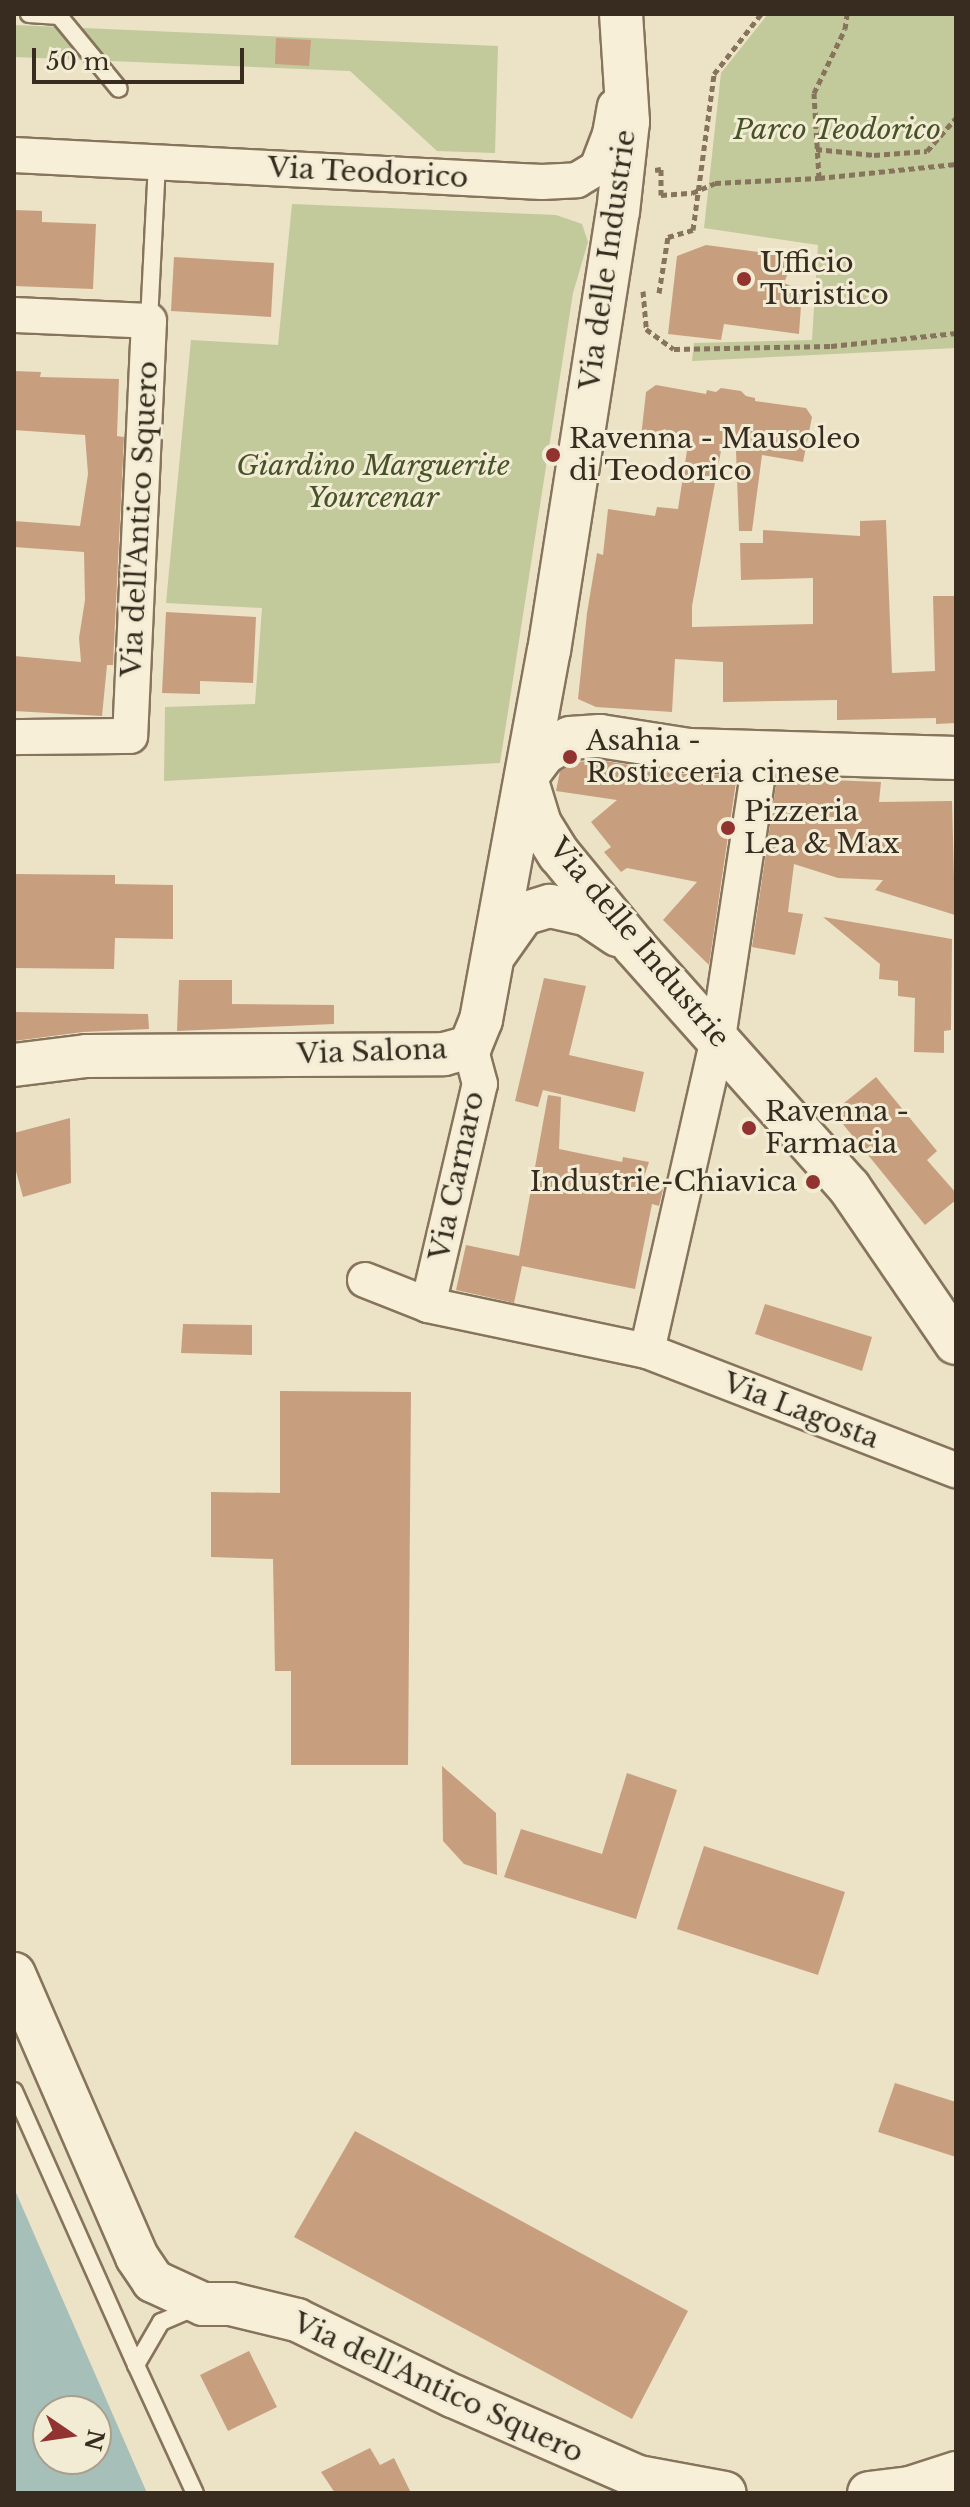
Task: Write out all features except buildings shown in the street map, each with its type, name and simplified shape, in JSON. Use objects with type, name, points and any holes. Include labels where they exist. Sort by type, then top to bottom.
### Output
[{"type":"street","name":"Via Teodorico","points":[[14,155],[542,182],[577,180],[597,168],[610,134],[623,32]]},
{"type":"street","name":"Via delle Industrie","points":[[600,736],[574,713],[557,684],[549,651],[618,212],[628,122],[623,32]]},
{"type":"street","name":"Via dell'Antico Squero","points":[[14,315],[149,321],[130,736],[14,737]]},
{"type":"street","name":"Via Salona","points":[[14,1065],[86,1056],[444,1054],[470,1047],[481,1020],[549,651]]},
{"type":"street","points":[[526,777],[544,753],[570,738],[600,736],[689,750],[956,758]]},
{"type":"street","points":[[647,1351],[718,1038],[761,753]]},
{"type":"street","name":"Via delle Industrie","points":[[526,777],[547,834],[635,947],[849,1187],[956,1343]]},
{"type":"street","points":[[493,956],[523,914],[550,906],[588,915],[635,947]]},
{"type":"street","name":"Via Carnaro","points":[[428,1305],[480,1084],[470,1047]]},
{"type":"street","name":"Via Lagosta","points":[[365,1280],[428,1305],[647,1351],[956,1470]]},
{"type":"street","name":"Via dell'Antico Squero","points":[[14,1974],[137,2257],[153,2281],[203,2304],[231,2304],[297,2320],[638,2477],[725,2493]]},
{"type":"street","points":[[869,2493],[910,2488],[956,2473]]},
{"type":"lane","points":[[29,14],[59,16],[119,89]]},
{"type":"lane","points":[[149,321],[157,162]]},
{"type":"lane","points":[[14,2091],[195,2493]]},
{"type":"lane","points":[[136,2365],[161,2322],[203,2304]]},
{"type":"path","points":[[659,293],[668,237],[693,230],[714,74],[761,14]]},
{"type":"path","points":[[819,178],[814,93],[845,29],[847,14]]},
{"type":"path","points":[[816,149],[874,155],[927,151],[956,118]]},
{"type":"path","points":[[646,181],[650,170],[661,169],[661,195],[699,191],[715,183],[819,178],[956,164]]},
{"type":"path","points":[[643,284],[646,329],[674,349],[831,346],[956,333]]},
{"type":"green space","name":"Parco Teodorico","points":[[768,14],[956,14],[956,348],[692,361],[694,343],[812,340],[818,245],[704,228],[721,73]]},
{"type":"green space","points":[[14,25],[498,46],[495,153],[437,151],[350,71],[14,57]]},
{"type":"green space","name":"Giardino Marguerite Yourcenar","points":[[292,204],[556,215],[582,224],[588,242],[573,293],[500,763],[164,781],[165,707],[255,704],[262,608],[166,603],[191,340],[278,345]]},
{"type":"water","points":[[14,2188],[104,2395],[32,2395],[32,2475],[112,2475],[112,2413],[147,2493],[14,2493]]},
{"type":"place","name":"Ufficio Turistico","points":[[744,279]]},
{"type":"place","name":"Ravenna - Mausoleo di Teodorico","points":[[553,455]]},
{"type":"place","name":"Asahia - Rosticceria cinese","points":[[570,757]]},
{"type":"place","name":"Pizzeria Lea & Max","points":[[728,828]]},
{"type":"place","name":"Ravenna - Farmacia","points":[[749,1128]]},
{"type":"place","name":"Industrie-Chiavica","points":[[813,1182]]}]
